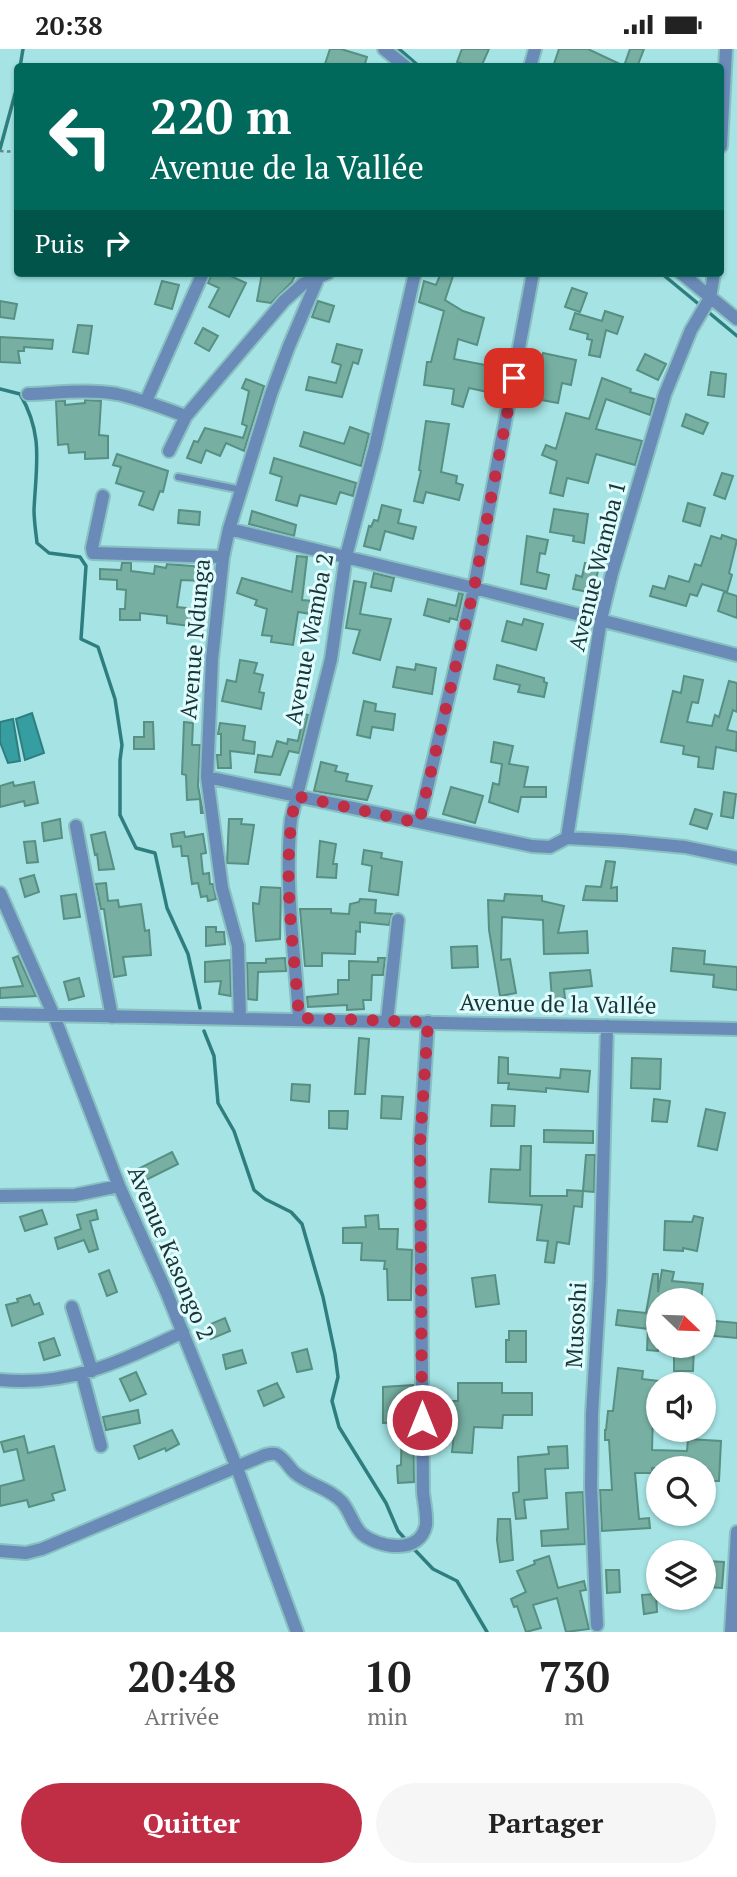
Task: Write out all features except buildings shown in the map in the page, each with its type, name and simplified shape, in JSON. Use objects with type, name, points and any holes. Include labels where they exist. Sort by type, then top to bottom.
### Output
[{"type":"street","points":[[384,49],[401,63]]},
{"type":"street","points":[[724,88],[726,49]]},
{"type":"street","points":[[146,401],[201,277]]},
{"type":"street","points":[[169,451],[186,417],[284,301],[303,284],[317,277]]},
{"type":"street","name":"Avenue Ndunga","points":[[240,1019],[238,946],[222,888],[206,777],[212,659],[223,557],[229,529],[271,394],[322,277]]},
{"type":"street","name":"Avenue Wamba 2","points":[[299,1018],[288,858],[291,819],[331,659],[346,557],[375,447],[414,277]]},
{"type":"street","points":[[419,823],[474,588],[532,277]]},
{"type":"street","points":[[684,277],[706,305],[737,319]]},
{"type":"street","name":"Avenue Wamba 1","points":[[567,838],[601,619],[612,573],[665,394],[706,305],[714,277]]},
{"type":"street","points":[[28,394],[99,392],[146,401],[186,417]]},
{"type":"street","points":[[103,496],[93,553],[223,557]]},
{"type":"street","points":[[229,529],[601,619],[737,655]]},
{"type":"street","points":[[206,777],[532,846],[550,848],[567,838],[662,845],[737,858]]},
{"type":"street","points":[[76,826],[112,1017]]},
{"type":"street","name":"Avenue Kasongo 2","points":[[0,893],[54,1016],[119,1185],[147,1243],[183,1332],[237,1468],[297,1632]]},
{"type":"street","points":[[387,1021],[398,920]]},
{"type":"street","name":"Avenue de la Vallée","points":[[0,1014],[737,1029]]},
{"type":"street","points":[[0,1551],[26,1553],[42,1549],[274,1453],[296,1474],[342,1501],[364,1535],[389,1546],[399,1547],[413,1542],[421,1535],[426,1525],[423,1492],[420,1144],[428,1022]]},
{"type":"street","name":"Musoshi","points":[[597,1625],[591,1486],[592,1414],[599,1293],[607,1027]]},
{"type":"street","points":[[0,1196],[67,1195],[100,1191],[119,1185]]},
{"type":"street","points":[[72,1307],[101,1447]]},
{"type":"street","points":[[0,1380],[39,1382],[87,1373],[124,1360],[183,1332]]},
{"type":"street","points":[[731,1632],[737,1532]]},
{"type":"lane","points":[[178,477],[242,490]]},
{"type":"water","points":[[32,713],[44,753],[25,760],[16,719]]},
{"type":"water","points":[[13,719],[20,761],[8,763],[0,742],[0,722]]},
{"type":"waterway","points":[[21,63],[23,49]]},
{"type":"waterway","points":[[399,49],[415,63]]},
{"type":"waterway","points":[[0,149],[14,98]]},
{"type":"waterway","points":[[666,277],[701,306]]},
{"type":"waterway","points":[[707,311],[737,336]]},
{"type":"waterway","points":[[0,389],[20,394],[33,423],[37,451],[34,510],[37,543],[49,553],[80,557],[86,566],[81,639],[98,647],[115,699],[122,745],[120,815],[136,848],[155,853],[167,908],[188,954],[200,1008]]},
{"type":"waterway","points":[[204,1031],[214,1056],[218,1103],[234,1131],[254,1190],[265,1199],[291,1212],[302,1224],[323,1297],[335,1354],[338,1377],[332,1401],[339,1427],[386,1503],[398,1531],[407,1541]]},
{"type":"waterway","points":[[412,1547],[433,1569],[457,1581],[487,1632]]},
{"type":"route","points":[[422,1420],[420,1144],[428,1022],[299,1018],[289,885],[289,841],[296,796],[419,823],[474,588],[514,378]]}]
